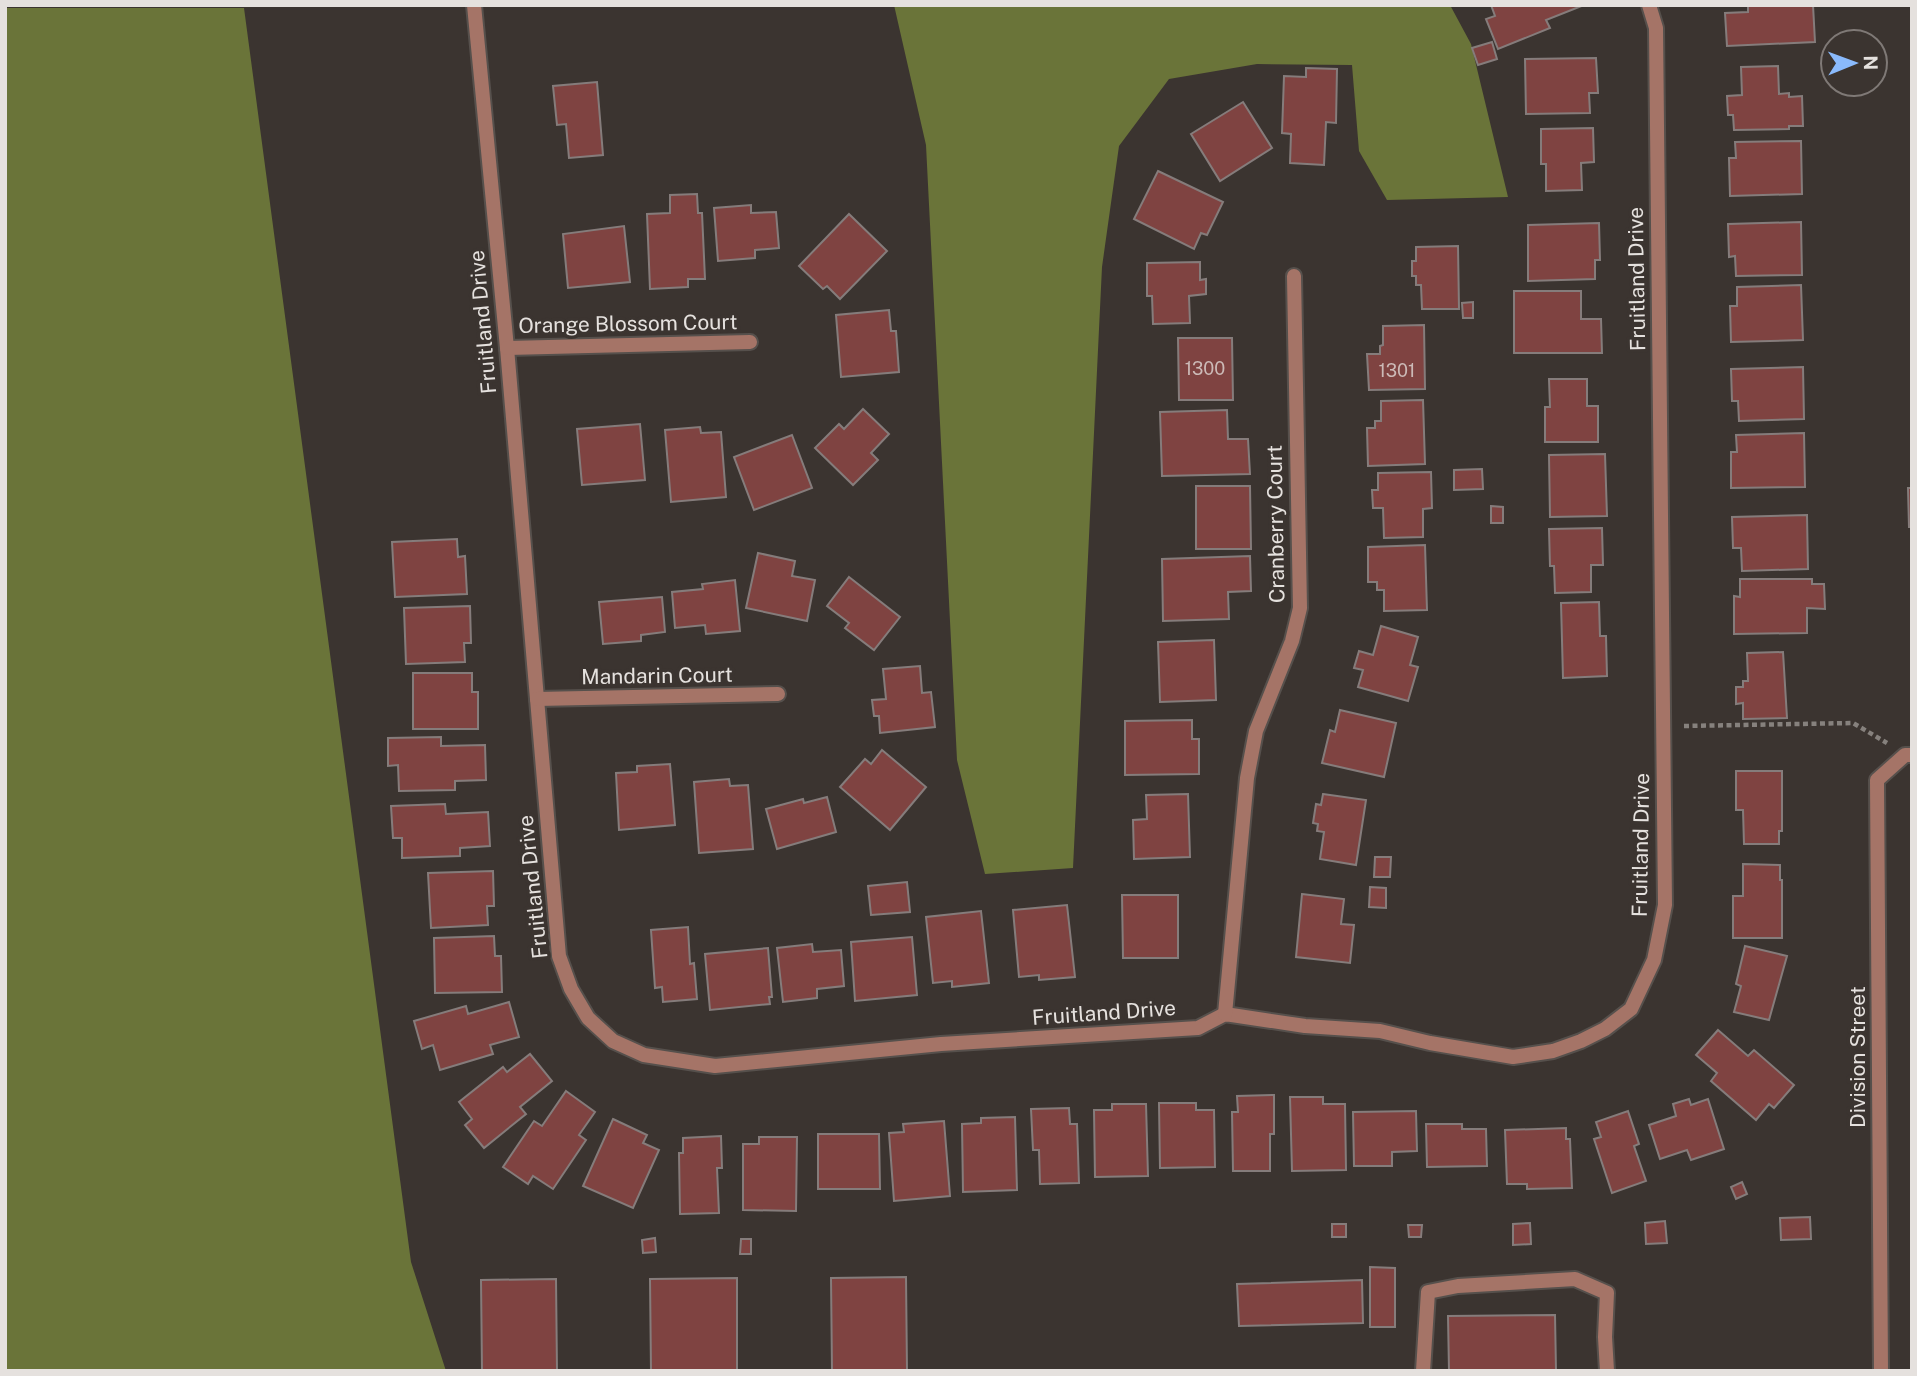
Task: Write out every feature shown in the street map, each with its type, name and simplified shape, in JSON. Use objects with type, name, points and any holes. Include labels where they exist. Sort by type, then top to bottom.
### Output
[{"type":"street","name":"Fruitland Drive","points":[[474,5],[507,348],[559,956],[571,989],[588,1018],[613,1041],[634,1051],[662,1059],[715,1066],[941,1044],[1198,1028],[1225,1014],[1305,1026],[1380,1031],[1430,1043],[1513,1057],[1553,1051],[1581,1041],[1605,1029],[1631,1009],[1654,960],[1665,905],[1656,29],[1648,5]]},
{"type":"street","name":"Cranberry Court","points":[[1225,1014],[1247,778],[1256,731],[1292,641],[1300,608],[1294,275]]},
{"type":"street","name":"Orange Blossom Court","points":[[507,348],[750,342]]},
{"type":"street","name":"Mandarin Court","points":[[537,699],[778,694]]},
{"type":"street","name":"Division Street","points":[[1881,1371],[1877,780],[1908,755]]},
{"type":"street","points":[[1423,1371],[1428,1292],[1458,1286],[1575,1279],[1607,1293],[1607,1371]]},
{"type":"path","points":[[1663,726],[1853,723],[1908,755]]},
{"type":"green space","points":[[894,5],[1450,5],[1471,44],[1508,197],[1387,200],[1359,151],[1352,65],[1257,64],[1169,79],[1119,146],[1102,267],[1073,868],[985,874],[957,760],[926,145]]},
{"type":"green space","points":[[5,8],[244,8],[411,1262],[446,1371],[5,1371]]},
{"type":"building","points":[[1491,5],[1584,5],[1546,20],[1550,28],[1498,49],[1486,19],[1495,16]]},
{"type":"building","points":[[1748,5],[1813,5],[1815,42],[1727,46],[1725,13],[1748,12]]},
{"type":"building","points":[[1492,42],[1497,59],[1478,65],[1472,48]]},
{"type":"building","points":[[1596,58],[1598,93],[1589,93],[1590,113],[1526,114],[1525,59]]},
{"type":"building","points":[[1778,66],[1779,94],[1789,93],[1789,97],[1802,96],[1803,126],[1789,126],[1789,129],[1734,130],[1733,115],[1728,115],[1727,96],[1742,95],[1741,67]]},
{"type":"building","points":[[1306,68],[1337,69],[1336,123],[1326,122],[1324,165],[1290,163],[1291,134],[1282,133],[1284,76],[1306,77]]},
{"type":"building","points":[[597,82],[603,155],[569,158],[566,124],[557,125],[553,86]]},
{"type":"building","points":[[1243,102],[1272,148],[1220,181],[1191,134]]},
{"type":"building","points":[[1593,128],[1594,162],[1581,163],[1582,190],[1546,191],[1546,164],[1541,164],[1541,129]]},
{"type":"building","points":[[1801,141],[1802,194],[1730,196],[1729,158],[1736,158],[1735,142]]},
{"type":"building","points":[[1158,171],[1223,202],[1207,235],[1201,233],[1194,249],[1134,219]]},
{"type":"building","points":[[697,194],[698,213],[702,213],[705,279],[688,279],[688,287],[650,289],[647,214],[670,213],[670,195]]},
{"type":"building","points":[[751,205],[751,213],[776,212],[779,248],[755,250],[755,258],[718,261],[714,208]]},
{"type":"building","points":[[849,214],[887,251],[840,299],[827,286],[823,289],[799,266]]},
{"type":"building","points":[[1801,222],[1802,275],[1736,276],[1735,256],[1729,257],[1728,224]]},
{"type":"building","points":[[1599,223],[1600,260],[1595,260],[1595,279],[1528,281],[1528,225]]},
{"type":"building","points":[[624,226],[630,282],[568,288],[563,234]]},
{"type":"building","points":[[1458,246],[1459,309],[1422,309],[1421,285],[1416,285],[1416,276],[1412,276],[1416,247]]},
{"type":"building","points":[[1200,262],[1200,280],[1206,279],[1206,294],[1189,296],[1190,323],[1153,324],[1152,296],[1147,296],[1147,263]]},
{"type":"building","points":[[1801,285],[1803,340],[1731,342],[1730,306],[1737,306],[1737,287]]},
{"type":"building","points":[[1514,291],[1581,291],[1581,319],[1601,319],[1602,353],[1514,353]]},
{"type":"building","points":[[1473,302],[1473,318],[1463,318],[1462,303]]},
{"type":"building","points":[[889,310],[891,331],[896,331],[899,372],[841,377],[836,315]]},
{"type":"building","points":[[1424,325],[1425,389],[1369,390],[1367,354],[1380,354],[1383,326]]},
{"type":"building","points":[[1178,338],[1232,338],[1233,400],[1179,400]]},
{"type":"building","points":[[1803,367],[1804,419],[1739,421],[1738,401],[1732,401],[1731,369]]},
{"type":"building","points":[[1549,379],[1587,379],[1587,406],[1598,406],[1598,442],[1545,442],[1545,407],[1550,407]]},
{"type":"building","points":[[1423,400],[1425,464],[1368,466],[1367,428],[1375,428],[1375,421],[1381,421],[1381,401]]},
{"type":"building","points":[[863,409],[889,434],[871,453],[878,460],[853,485],[815,448],[839,424],[844,429]]},
{"type":"building","points":[[1227,410],[1228,439],[1248,439],[1250,474],[1162,476],[1160,412]]},
{"type":"building","points":[[640,424],[645,480],[582,485],[577,429]]},
{"type":"building","points":[[700,427],[701,433],[721,432],[726,497],[671,502],[665,430]]},
{"type":"building","points":[[1804,433],[1805,487],[1731,488],[1731,452],[1737,452],[1736,435]]},
{"type":"building","points":[[792,435],[812,488],[754,510],[734,457]]},
{"type":"building","points":[[1605,454],[1607,516],[1550,517],[1549,455]]},
{"type":"building","points":[[1482,469],[1483,489],[1454,490],[1454,470]]},
{"type":"building","points":[[1431,472],[1432,508],[1423,509],[1423,537],[1384,538],[1383,508],[1373,508],[1372,490],[1378,490],[1378,473]]},
{"type":"building","points":[[1196,486],[1250,486],[1251,549],[1196,549]]},
{"type":"building","points":[[1908,488],[1912,488],[1912,527],[1909,527]]},
{"type":"building","points":[[1491,506],[1503,507],[1503,523],[1491,523]]},
{"type":"building","points":[[1807,515],[1808,569],[1742,571],[1741,548],[1733,548],[1732,517]]},
{"type":"building","points":[[1602,528],[1603,565],[1591,565],[1591,592],[1555,593],[1554,566],[1550,566],[1549,529]]},
{"type":"building","points":[[457,539],[458,557],[465,556],[467,594],[395,597],[392,542]]},
{"type":"building","points":[[1425,545],[1427,610],[1384,611],[1384,590],[1377,590],[1377,582],[1368,582],[1368,547]]},
{"type":"building","points":[[758,553],[795,561],[792,576],[815,580],[807,621],[746,608]]},
{"type":"building","points":[[1250,556],[1251,591],[1228,592],[1229,619],[1163,621],[1162,559]]},
{"type":"building","points":[[849,577],[900,617],[874,650],[845,628],[849,623],[827,606]]},
{"type":"building","points":[[1740,579],[1812,579],[1812,584],[1824,584],[1825,609],[1807,608],[1807,633],[1734,634],[1734,596],[1740,597]]},
{"type":"building","points":[[735,580],[740,631],[706,634],[705,625],[675,628],[672,592],[703,589],[702,584]]},
{"type":"building","points":[[662,597],[665,632],[641,635],[641,641],[603,644],[599,602]]},
{"type":"building","points":[[1599,602],[1600,636],[1606,636],[1607,676],[1563,678],[1561,603]]},
{"type":"building","points":[[470,606],[471,643],[464,643],[465,662],[406,664],[404,608]]},
{"type":"building","points":[[1381,626],[1418,637],[1410,665],[1418,667],[1408,701],[1358,687],[1363,670],[1354,668],[1359,651],[1373,655]]},
{"type":"building","points":[[1214,640],[1216,700],[1160,702],[1158,642]]},
{"type":"building","points":[[1783,652],[1787,718],[1743,719],[1743,703],[1736,704],[1736,687],[1743,687],[1743,681],[1748,681],[1747,653]]},
{"type":"building","points":[[920,666],[922,693],[931,692],[935,727],[880,733],[879,716],[874,716],[872,700],[886,699],[883,669]]},
{"type":"building","points":[[413,673],[472,673],[472,692],[478,692],[478,729],[413,729]]},
{"type":"building","points":[[1340,710],[1396,723],[1384,777],[1322,763],[1330,730],[1335,732]]},
{"type":"building","points":[[1192,720],[1192,739],[1199,739],[1199,774],[1125,775],[1125,721]]},
{"type":"building","points":[[441,737],[441,746],[485,745],[486,780],[455,781],[455,790],[399,791],[398,765],[388,766],[388,738]]},
{"type":"building","points":[[882,750],[926,787],[890,830],[840,787],[865,759],[871,764]]},
{"type":"building","points":[[670,764],[675,825],[619,830],[616,773],[637,772],[637,766]]},
{"type":"building","points":[[1736,771],[1782,771],[1782,831],[1779,831],[1779,844],[1744,844],[1743,810],[1736,810]]},
{"type":"building","points":[[729,779],[730,786],[748,785],[753,849],[699,853],[694,782]]},
{"type":"building","points":[[1188,794],[1190,857],[1134,859],[1133,820],[1147,819],[1146,795]]},
{"type":"building","points":[[1323,794],[1366,800],[1356,865],[1320,859],[1324,832],[1317,831],[1318,824],[1313,823],[1316,804],[1321,805]]},
{"type":"building","points":[[827,797],[836,832],[777,849],[766,809],[803,799],[804,803]]},
{"type":"building","points":[[445,804],[446,814],[488,812],[490,846],[460,848],[460,856],[402,858],[402,838],[393,838],[391,806]]},
{"type":"building","points":[[1375,857],[1391,857],[1390,877],[1374,877]]},
{"type":"building","points":[[1743,864],[1780,865],[1782,938],[1733,938],[1733,896],[1743,896]]},
{"type":"building","points":[[493,871],[494,906],[487,906],[488,925],[431,928],[428,873]]},
{"type":"building","points":[[907,882],[910,912],[871,915],[868,886]]},
{"type":"building","points":[[1370,887],[1386,888],[1386,908],[1369,907]]},
{"type":"building","points":[[1302,894],[1344,899],[1341,924],[1354,925],[1350,963],[1296,957]]},
{"type":"building","points":[[1122,895],[1178,895],[1178,958],[1123,958]]},
{"type":"building","points":[[1067,905],[1075,977],[1039,980],[1039,975],[1019,977],[1013,910]]},
{"type":"building","points":[[981,911],[989,983],[952,987],[952,981],[933,983],[926,917]]},
{"type":"building","points":[[688,927],[690,964],[694,963],[697,999],[663,1002],[662,987],[655,988],[651,930]]},
{"type":"building","points":[[494,936],[495,956],[501,956],[502,992],[435,993],[434,938]]},
{"type":"building","points":[[912,937],[917,995],[855,1001],[851,942]]},
{"type":"building","points":[[812,944],[813,952],[841,950],[844,986],[817,989],[817,998],[783,1002],[777,948]]},
{"type":"building","points":[[1745,946],[1787,956],[1769,1020],[1734,1012],[1741,986],[1736,984]]},
{"type":"building","points":[[768,948],[772,997],[769,997],[770,1004],[710,1010],[705,954]]},
{"type":"building","points":[[509,1002],[519,1037],[490,1045],[493,1054],[440,1070],[433,1045],[422,1049],[414,1021],[466,1006],[468,1014]]},
{"type":"building","points":[[1718,1030],[1748,1056],[1754,1050],[1794,1085],[1774,1108],[1769,1104],[1756,1120],[1711,1081],[1717,1073],[1696,1055]]},
{"type":"building","points":[[530,1054],[552,1081],[520,1107],[526,1114],[484,1148],[465,1125],[472,1119],[459,1102],[503,1067],[507,1072]]},
{"type":"building","points":[[566,1091],[595,1112],[579,1135],[586,1140],[553,1189],[533,1176],[528,1184],[503,1167],[534,1121],[542,1126]]},
{"type":"building","points":[[1274,1095],[1270,1171],[1233,1171],[1232,1112],[1238,1112],[1237,1096]]},
{"type":"building","points":[[1290,1097],[1323,1097],[1323,1104],[1345,1104],[1346,1170],[1292,1171]]},
{"type":"building","points":[[1689,1099],[1691,1105],[1708,1099],[1724,1149],[1691,1160],[1687,1150],[1660,1159],[1649,1125],[1676,1116],[1673,1104]]},
{"type":"building","points":[[1159,1103],[1196,1103],[1196,1110],[1214,1110],[1215,1167],[1160,1168]]},
{"type":"building","points":[[1112,1104],[1146,1104],[1148,1176],[1095,1177],[1094,1110],[1112,1110]]},
{"type":"building","points":[[1069,1108],[1070,1124],[1077,1124],[1079,1183],[1040,1184],[1039,1150],[1033,1150],[1031,1109]]},
{"type":"building","points":[[1416,1111],[1417,1151],[1392,1152],[1392,1166],[1354,1166],[1353,1112]]},
{"type":"building","points":[[1628,1111],[1639,1144],[1634,1146],[1646,1181],[1612,1193],[1594,1139],[1601,1137],[1596,1122]]},
{"type":"building","points":[[1015,1117],[1017,1190],[963,1192],[962,1124],[981,1123],[981,1118]]},
{"type":"building","points":[[613,1119],[647,1135],[643,1143],[659,1150],[633,1208],[583,1186]]},
{"type":"building","points":[[944,1121],[950,1196],[894,1201],[889,1133],[904,1132],[903,1124]]},
{"type":"building","points":[[1426,1124],[1462,1124],[1462,1129],[1486,1129],[1487,1166],[1427,1167]]},
{"type":"building","points":[[1566,1128],[1566,1139],[1570,1139],[1572,1188],[1527,1189],[1527,1184],[1507,1184],[1505,1130]]},
{"type":"building","points":[[818,1134],[879,1134],[880,1189],[818,1189]]},
{"type":"building","points":[[721,1136],[722,1168],[717,1168],[719,1213],[680,1214],[679,1153],[683,1153],[683,1138]]},
{"type":"building","points":[[759,1137],[797,1137],[796,1211],[743,1210],[743,1144],[759,1144]]},
{"type":"building","points":[[1742,1182],[1747,1194],[1736,1199],[1731,1187]]},
{"type":"building","points":[[1810,1217],[1811,1239],[1781,1240],[1780,1218]]},
{"type":"building","points":[[1665,1221],[1667,1243],[1646,1244],[1645,1223]]},
{"type":"building","points":[[1530,1223],[1531,1244],[1513,1245],[1513,1224]]},
{"type":"building","points":[[1332,1224],[1346,1224],[1346,1237],[1332,1237]]},
{"type":"building","points":[[1408,1225],[1422,1225],[1421,1237],[1409,1237]]},
{"type":"building","points":[[655,1238],[656,1252],[643,1253],[642,1240]]},
{"type":"building","points":[[741,1239],[751,1239],[751,1254],[740,1254]]},
{"type":"building","points":[[1370,1267],[1395,1268],[1395,1327],[1370,1327]]},
{"type":"building","points":[[906,1277],[907,1371],[832,1371],[831,1278]]},
{"type":"building","points":[[737,1278],[737,1371],[651,1371],[650,1279]]},
{"type":"building","points":[[556,1279],[557,1371],[482,1371],[481,1280]]},
{"type":"building","points":[[1362,1280],[1363,1323],[1239,1326],[1237,1284]]},
{"type":"building","points":[[1555,1315],[1556,1371],[1449,1371],[1448,1316]]}]
